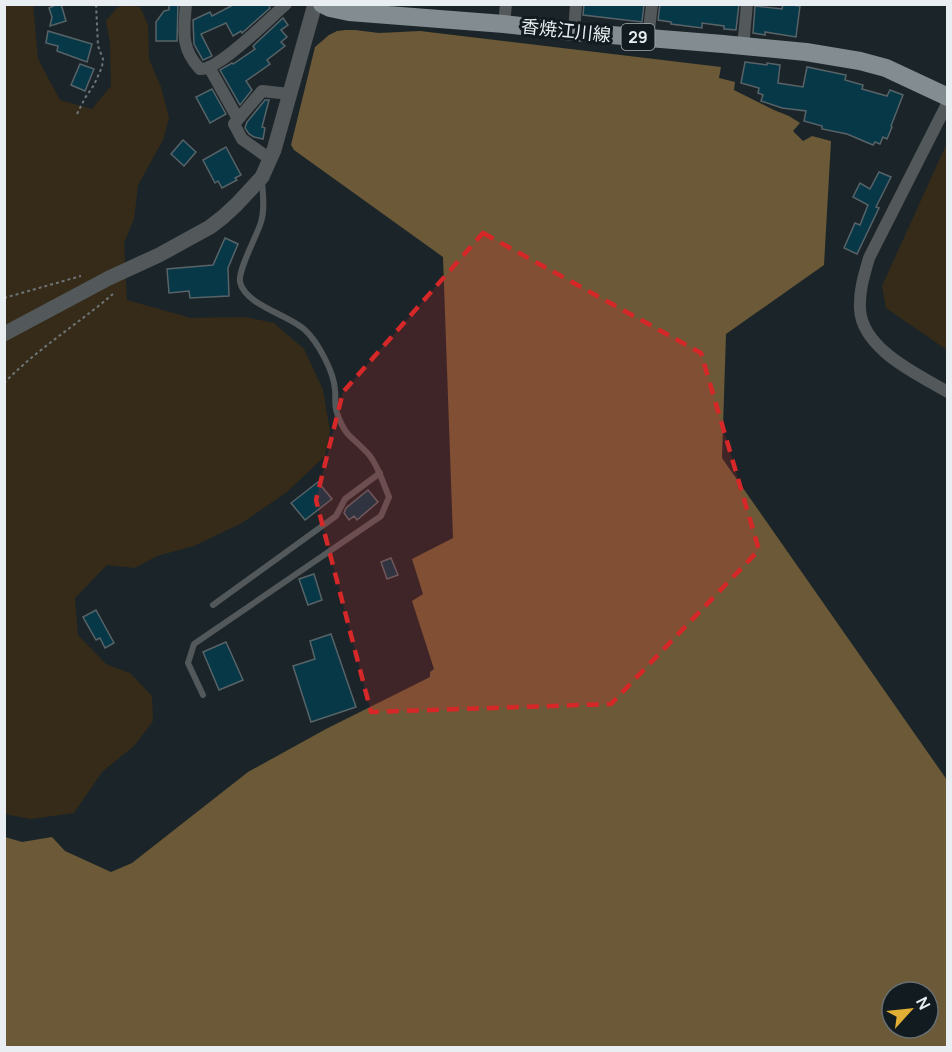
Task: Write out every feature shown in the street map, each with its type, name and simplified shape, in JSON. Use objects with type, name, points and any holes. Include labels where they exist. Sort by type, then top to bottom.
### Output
[{"type":"main road","name":"香焼江川線","points":[[322,4],[349,12],[806,52],[877,66],[908,78],[948,100]]},
{"type":"street","points":[[186,4],[185,46],[193,62],[200,69],[209,67],[230,53],[286,4]]},
{"type":"street","points":[[4,334],[210,227],[237,204],[262,177],[274,150],[315,4]]},
{"type":"street","points":[[504,24],[506,4]]},
{"type":"street","points":[[574,32],[576,4]]},
{"type":"street","points":[[648,38],[652,4]]},
{"type":"street","points":[[743,46],[747,4]]},
{"type":"street","points":[[209,67],[238,119]]},
{"type":"street","points":[[270,159],[242,139],[234,124],[262,91],[290,93]]},
{"type":"street","points":[[948,100],[869,258],[863,277],[860,311],[866,330],[888,356],[948,392]]},
{"type":"lane","points":[[203,695],[188,663],[194,644],[381,516],[389,497],[380,473],[370,457],[346,432],[336,410],[335,388],[330,369],[319,349],[306,331],[254,300],[242,286],[240,276],[262,220],[264,206],[262,177]]},
{"type":"lane","points":[[213,605],[336,516],[345,500],[380,473]]},
{"type":"path","points":[[77,114],[102,67],[98,46],[96,4]]},
{"type":"path","points":[[4,383],[21,366],[114,293]]},
{"type":"highlighted area","points":[[483,233],[701,353],[759,550],[611,704],[371,712],[316,500],[343,392]]},
{"type":"shaded area","points":[[4,5],[33,5],[38,59],[60,100],[92,109],[111,86],[110,43],[106,21],[122,5],[140,7],[148,25],[149,59],[161,87],[169,118],[163,140],[138,185],[134,219],[124,243],[127,300],[191,318],[245,317],[274,323],[304,349],[323,390],[330,431],[325,456],[287,492],[242,523],[194,546],[157,556],[135,568],[107,565],[75,598],[78,635],[106,664],[130,673],[152,696],[153,721],[134,746],[102,772],[74,813],[31,819],[4,814]]},
{"type":"shaded area","points":[[346,30],[379,33],[420,31],[721,67],[719,78],[735,82],[734,90],[800,123],[793,131],[803,141],[812,136],[831,141],[824,265],[726,334],[722,458],[947,780],[947,1047],[5,1047],[5,837],[22,842],[52,837],[65,851],[111,872],[132,863],[248,772],[326,729],[430,677],[430,672],[434,669],[412,601],[423,594],[412,559],[453,538],[443,257],[294,150],[291,145],[315,47],[329,35]]},
{"type":"shaded area","points":[[947,143],[947,350],[886,308],[882,286]]},
{"type":"building","points":[[61,4],[66,21],[50,26],[52,17],[49,8]]},
{"type":"building","points":[[169,4],[178,4],[177,41],[156,41],[156,22],[164,11],[169,10]]},
{"type":"building","points":[[235,4],[268,4],[270,8],[242,33],[241,31],[233,36],[226,23],[201,34],[212,56],[203,60],[194,44],[193,20],[210,12],[212,16]]},
{"type":"building","points":[[584,4],[644,4],[642,22],[583,15]]},
{"type":"building","points":[[660,4],[739,4],[736,30],[702,23],[702,28],[658,20]]},
{"type":"building","points":[[783,4],[800,6],[796,37],[765,32],[765,35],[753,33],[755,6],[782,9]]},
{"type":"building","points":[[283,18],[288,25],[281,30],[287,37],[281,42],[285,46],[267,60],[270,64],[246,81],[252,90],[240,105],[220,70],[255,49],[253,46]]},
{"type":"building","points":[[48,31],[92,44],[87,62],[57,51],[58,46],[46,43]]},
{"type":"building","points":[[745,62],[780,65],[778,83],[803,87],[807,67],[846,75],[845,80],[863,85],[862,89],[887,96],[890,90],[903,95],[887,139],[883,137],[880,144],[875,142],[873,145],[847,134],[822,129],[822,126],[804,121],[806,111],[782,108],[761,101],[763,95],[758,93],[759,88],[741,83]]},
{"type":"building","points":[[80,64],[94,69],[85,91],[71,85]]},
{"type":"building","points":[[212,89],[226,114],[210,123],[196,97]]},
{"type":"building","points":[[265,100],[269,100],[262,127],[265,128],[263,139],[249,134],[245,128],[247,122]]},
{"type":"building","points":[[183,140],[196,152],[184,166],[171,154]]},
{"type":"building","points":[[226,147],[241,175],[235,178],[237,180],[222,188],[218,181],[215,183],[203,160]]},
{"type":"building","points":[[879,172],[891,177],[857,254],[844,248],[855,223],[860,225],[868,205],[853,197],[860,183],[870,189]]},
{"type":"building","points":[[225,238],[238,244],[228,268],[229,296],[190,298],[189,291],[169,293],[167,269],[213,265]]},
{"type":"building","points":[[318,482],[332,499],[305,520],[291,503]]},
{"type":"building","points":[[368,490],[378,502],[357,520],[354,516],[349,520],[344,513],[346,508]]},
{"type":"building","points":[[391,558],[398,575],[387,579],[381,562]]},
{"type":"building","points":[[314,574],[322,600],[308,605],[299,579]]},
{"type":"building","points":[[96,610],[114,643],[105,648],[100,638],[96,640],[83,617]]},
{"type":"building","points":[[331,634],[356,707],[311,722],[293,666],[315,659],[310,641]]},
{"type":"building","points":[[226,642],[243,680],[219,690],[203,652]]}]
